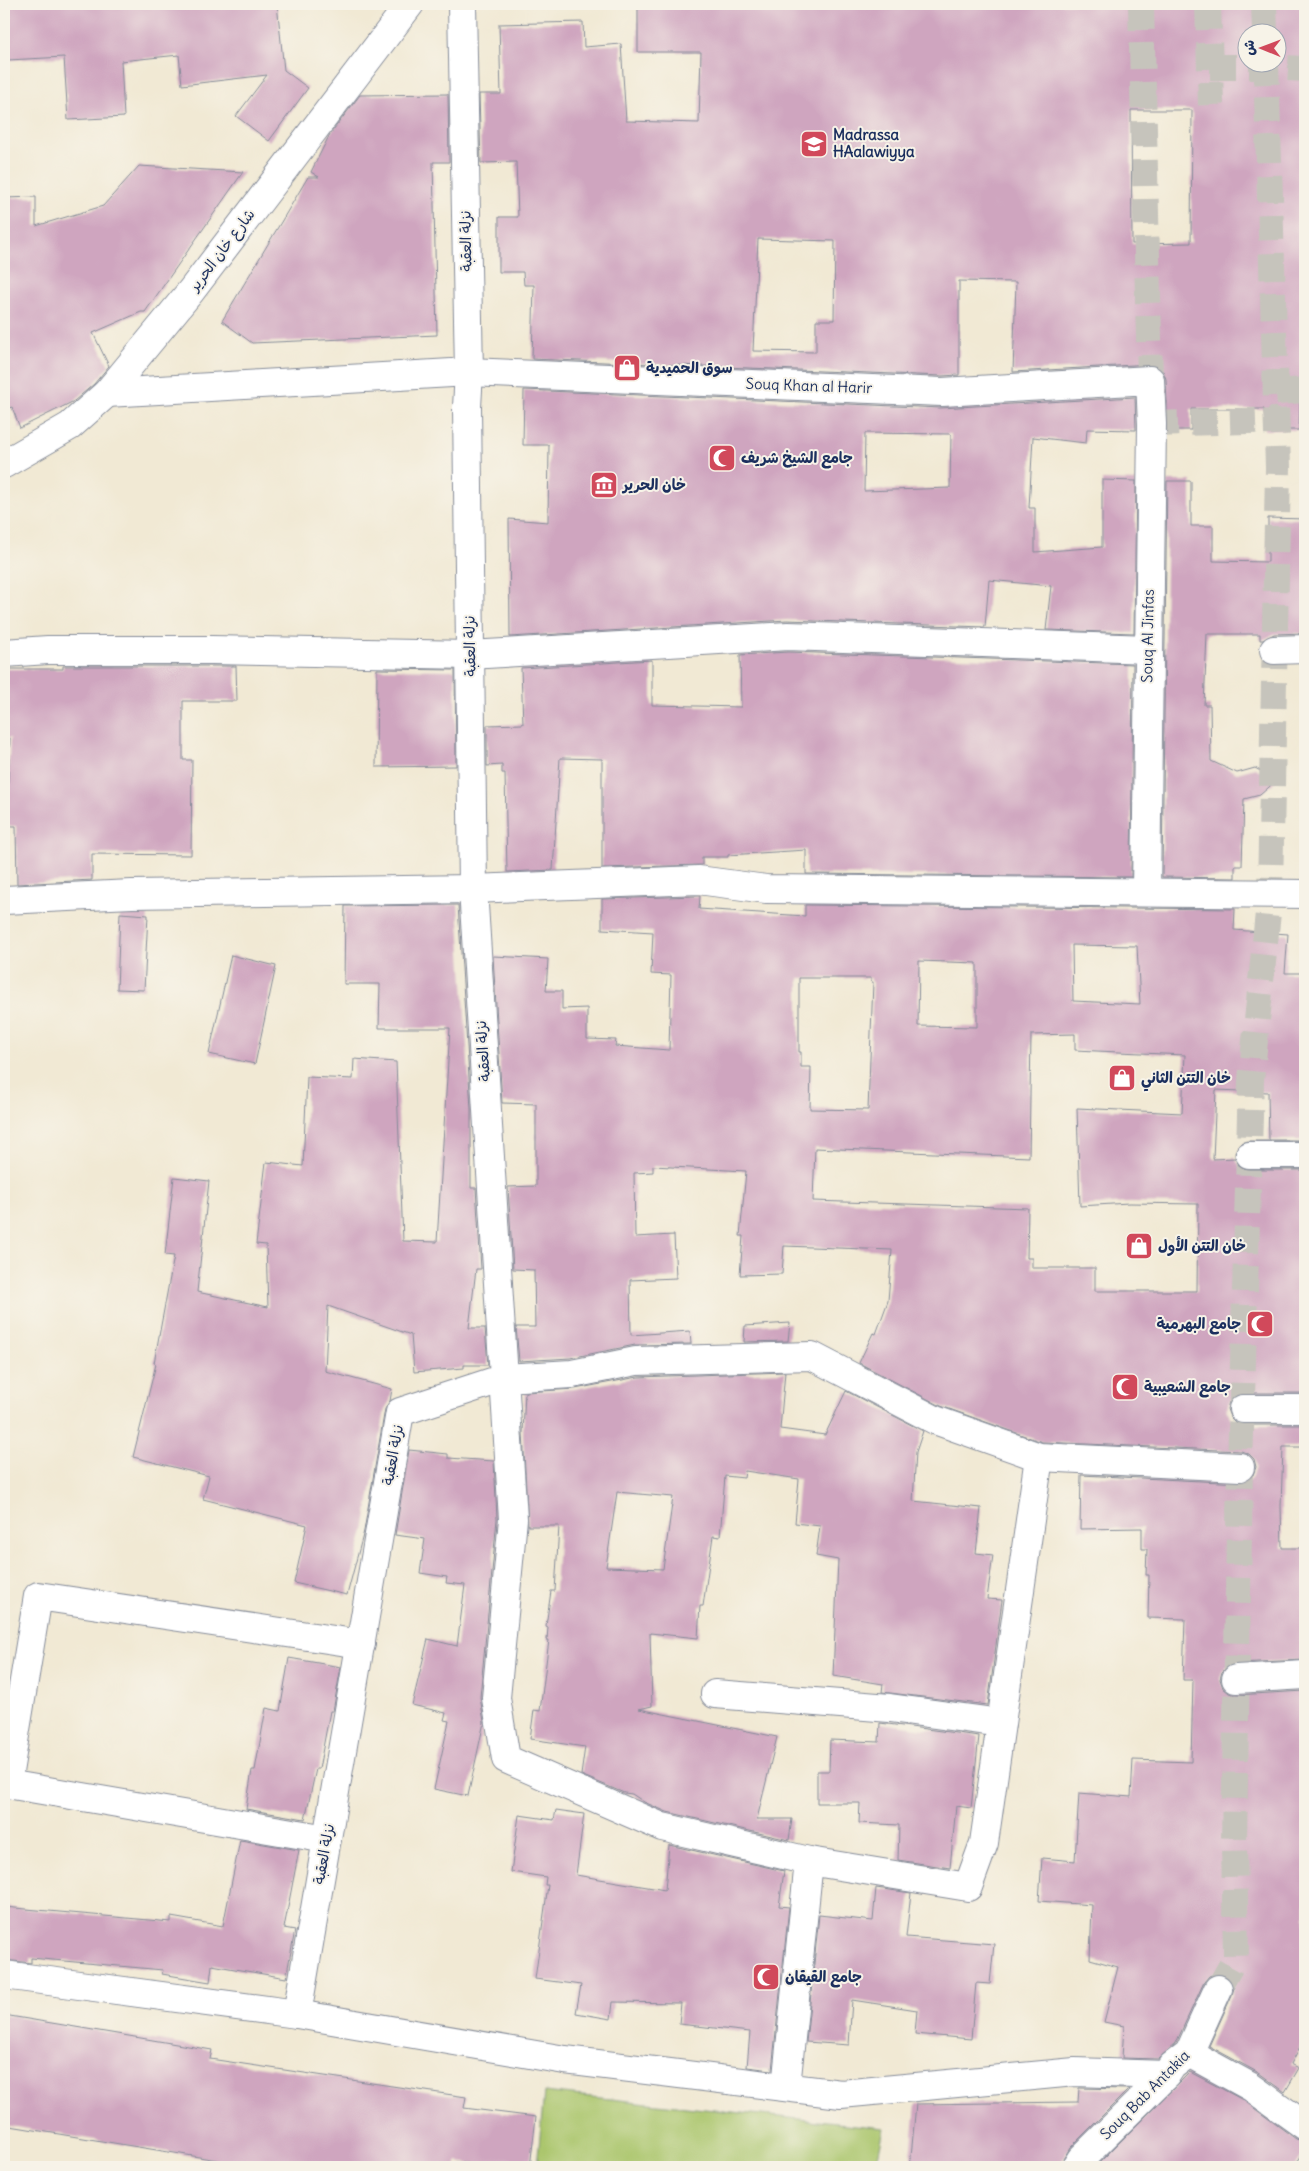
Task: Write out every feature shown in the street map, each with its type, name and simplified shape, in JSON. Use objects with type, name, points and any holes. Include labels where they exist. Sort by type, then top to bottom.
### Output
[{"type":"street","name":"شارع خان الحرير","points":[[4,464],[70,426],[107,393],[191,291],[410,4]]},
{"type":"street","name":"نزلة العقبة","points":[[297,2014],[400,1412],[504,1378],[473,889],[467,407],[469,372],[462,4]]},
{"type":"street","points":[[107,393],[469,372]]},
{"type":"street","name":"Souq Khan al Harir","points":[[469,372],[942,392],[1150,380],[1152,424],[1148,649]]},
{"type":"street","points":[[4,653],[48,650],[212,650],[470,654],[788,636],[1148,649]]},
{"type":"street","name":"Souq Al Jinfas","points":[[1146,892],[1148,649]]},
{"type":"street","points":[[1274,650],[1305,649]]},
{"type":"street","points":[[4,900],[132,894],[473,889],[698,880],[766,889],[1305,894]]},
{"type":"street","points":[[1249,1155],[1305,1156]]},
{"type":"street","points":[[1039,1457],[984,1843],[968,1887],[808,1861],[662,1827],[506,1759],[496,1698],[513,1519],[504,1378],[572,1374],[636,1361],[812,1356],[935,1420],[1039,1457],[1240,1467]]},
{"type":"street","points":[[1243,1409],[1305,1410]]},
{"type":"street","points":[[327,1839],[7,1784],[38,1596],[361,1644]]},
{"type":"street","points":[[1236,1679],[1305,1676]]},
{"type":"street","points":[[715,1694],[890,1708],[1001,1723]]},
{"type":"street","points":[[786,2087],[808,1861]]},
{"type":"street","points":[[4,1975],[297,2014],[566,2060],[841,2094],[1075,2072],[1166,2076]]},
{"type":"street","name":"Souq Bab Antakia","points":[[1076,2167],[1081,2158],[1166,2076],[1172,2066],[1189,2053],[1218,1990]]},
{"type":"street","points":[[1189,2053],[1251,2087],[1305,2126]]},
{"type":"green space","points":[[544,2092],[884,2128],[876,2167],[537,2167]]},
{"type":"building","points":[[5,4],[277,4],[284,70],[308,88],[269,141],[236,116],[267,75],[182,85],[179,55],[121,61],[124,117],[68,120],[64,57],[8,60]]},
{"type":"building","points":[[638,4],[1305,4],[1305,402],[1300,402],[1299,430],[1265,430],[1264,409],[1191,409],[1191,430],[1168,430],[1166,379],[1163,371],[1157,366],[1150,364],[1013,372],[1016,282],[959,281],[959,375],[942,376],[532,359],[534,285],[524,285],[523,272],[499,272],[499,217],[518,217],[516,162],[481,163],[479,94],[501,94],[499,24],[583,22],[584,47],[621,44],[626,121],[699,123],[701,52],[638,52]],"holes":[[[1131,110],[1192,110],[1191,243],[1132,244]],[[758,239],[835,241],[834,320],[816,320],[816,352],[753,351]]]},
{"type":"building","points":[[448,94],[449,162],[433,162],[437,335],[252,343],[222,321],[308,177],[319,177],[311,172],[330,134],[360,95]]},
{"type":"building","points":[[139,166],[243,172],[145,312],[93,333],[109,366],[94,384],[74,401],[20,428],[12,407],[4,410],[4,198],[36,197],[36,226],[103,206]]},
{"type":"building","points":[[524,390],[941,408],[1135,397],[1136,430],[1087,429],[1086,443],[1033,437],[1029,508],[1035,508],[1035,552],[1102,547],[1102,480],[1136,481],[1134,633],[1046,630],[1051,586],[989,580],[985,627],[787,620],[510,637],[509,519],[548,522],[549,445],[523,445]],"holes":[[[865,433],[951,434],[950,488],[864,491]]]},
{"type":"building","points":[[1167,481],[1191,481],[1191,526],[1213,526],[1213,561],[1268,562],[1268,518],[1305,519],[1305,633],[1274,634],[1263,640],[1260,640],[1260,634],[1207,634],[1204,705],[1210,705],[1211,761],[1237,773],[1255,768],[1277,780],[1260,795],[1244,799],[1242,866],[1235,866],[1235,878],[1162,877]]},
{"type":"building","points":[[788,652],[1133,664],[1131,877],[806,874],[806,850],[728,855],[728,857],[702,857],[702,865],[602,868],[602,759],[560,758],[553,870],[507,872],[505,773],[502,773],[502,765],[487,766],[487,725],[523,724],[521,668],[652,660],[652,705],[741,707],[740,655]]},
{"type":"building","points":[[63,666],[236,666],[237,701],[183,701],[183,760],[192,760],[191,855],[92,854],[92,880],[17,884],[16,826],[6,826],[10,738],[4,739],[4,669],[63,669]]},
{"type":"building","points":[[377,669],[455,670],[456,766],[376,767]]},
{"type":"building","points":[[700,896],[699,909],[805,916],[805,905],[1235,909],[1234,930],[1288,934],[1285,973],[1305,973],[1305,1140],[1269,1140],[1268,1092],[1216,1090],[1213,1159],[1235,1158],[1241,1168],[1249,1170],[1305,1170],[1305,1393],[1243,1393],[1235,1396],[1229,1402],[1227,1409],[1230,1417],[1236,1423],[1243,1425],[1305,1425],[1305,1447],[1283,1447],[1281,1506],[1282,1548],[1305,1548],[1305,1660],[1235,1663],[1228,1666],[1222,1672],[1220,1679],[1223,1688],[1229,1693],[1236,1695],[1305,1691],[1305,2001],[1303,2041],[1291,2064],[1299,2068],[1285,2092],[1259,2073],[1209,2046],[1234,1988],[1231,1980],[1217,1973],[1209,1976],[1204,1982],[1176,2043],[1158,2059],[1122,2058],[1124,2026],[1104,2022],[1118,1967],[1090,1959],[1092,1905],[1039,1901],[1042,1858],[1075,1861],[1079,1793],[1131,1797],[1133,1760],[1191,1762],[1193,1680],[1183,1680],[1185,1619],[1148,1618],[1149,1575],[1146,1575],[1147,1549],[1142,1549],[1142,1528],[1080,1529],[1081,1475],[1240,1483],[1248,1481],[1256,1467],[1254,1459],[1249,1454],[1241,1451],[1042,1442],[941,1406],[859,1363],[873,1333],[876,1334],[888,1301],[892,1250],[784,1246],[782,1274],[740,1275],[743,1236],[740,1236],[746,1171],[653,1166],[653,1172],[634,1173],[635,1237],[674,1235],[676,1278],[630,1280],[631,1335],[690,1331],[691,1344],[635,1345],[570,1358],[519,1361],[516,1327],[535,1327],[534,1270],[513,1269],[508,1187],[536,1186],[536,1104],[502,1103],[493,956],[548,959],[546,991],[562,991],[562,1009],[587,1008],[587,1039],[616,1040],[615,1046],[669,1050],[671,975],[651,974],[653,932],[602,929],[602,899]],"holes":[[[1072,945],[1137,946],[1140,1004],[1073,1001]],[[919,961],[977,963],[977,1027],[918,1026]],[[799,978],[871,978],[871,982],[873,982],[868,1110],[810,1109],[811,1067],[801,1067],[801,1052],[799,1052]],[[1075,1034],[1075,1050],[1185,1055],[1182,1113],[1077,1108],[1080,1206],[1129,1203],[1198,1204],[1197,1291],[1095,1291],[1095,1268],[1032,1268],[1032,1258],[1027,1258],[1028,1208],[813,1201],[815,1148],[1029,1157],[1031,1035]]]},
{"type":"building","points":[[458,905],[471,1109],[471,1188],[476,1188],[481,1269],[476,1269],[469,1328],[485,1328],[488,1365],[464,1365],[464,1368],[414,1372],[411,1335],[328,1306],[325,1371],[392,1389],[390,1401],[385,1409],[364,1531],[347,1595],[294,1583],[307,1525],[203,1499],[209,1476],[133,1457],[156,1364],[154,1363],[174,1256],[165,1255],[174,1177],[209,1181],[197,1292],[268,1307],[266,1245],[256,1244],[266,1162],[303,1166],[307,1077],[353,1079],[354,1059],[396,1062],[403,1241],[437,1242],[450,1028],[379,1028],[380,984],[344,984],[345,906]]},
{"type":"building","points":[[120,913],[148,915],[144,990],[117,989]]},
{"type":"building","points":[[231,955],[276,966],[255,1064],[209,1054]]},
{"type":"building","points":[[790,1323],[788,1341],[744,1342],[745,1326]]},
{"type":"building","points":[[785,1372],[780,1429],[825,1435],[846,1391],[923,1431],[916,1452],[913,1501],[981,1508],[976,1553],[993,1555],[987,1599],[1002,1600],[988,1705],[882,1692],[883,1684],[833,1676],[838,1560],[816,1556],[820,1526],[795,1523],[799,1479],[745,1471],[744,1478],[725,1476],[720,1537],[713,1536],[703,1606],[700,1606],[698,1638],[650,1633],[652,1706],[639,1709],[777,1737],[757,1819],[792,1819],[789,1840],[667,1812],[644,1802],[632,1794],[624,1793],[581,1775],[585,1747],[530,1739],[534,1710],[540,1711],[549,1640],[547,1640],[548,1627],[546,1626],[551,1591],[555,1591],[559,1526],[528,1526],[523,1433],[525,1392],[575,1389],[638,1377]],"holes":[[[617,1492],[673,1497],[663,1569],[606,1567]]]},
{"type":"building","points":[[409,1450],[448,1454],[448,1458],[494,1461],[497,1519],[480,1697],[484,1722],[468,1796],[434,1789],[449,1721],[444,1720],[446,1713],[412,1705],[428,1639],[457,1646],[465,1585],[446,1583],[447,1577],[420,1573],[425,1539],[395,1535]]},
{"type":"building","points":[[289,1658],[341,1667],[333,1711],[330,1711],[319,1769],[316,1769],[305,1819],[246,1809],[252,1770],[255,1770],[266,1708],[280,1711]]},
{"type":"building","points":[[880,1723],[979,1736],[971,1808],[956,1806],[950,1868],[898,1860],[899,1825],[859,1823],[860,1803],[817,1803],[817,1771],[829,1771],[830,1740],[879,1742]]},
{"type":"building","points":[[556,1810],[584,1814],[576,1875],[665,1890],[669,1845],[784,1871],[779,1906],[789,1907],[772,2070],[747,2067],[750,2032],[679,2024],[681,2003],[613,2002],[611,2019],[576,2013],[581,1985],[535,1979],[548,1885],[545,1885],[546,1877],[511,1872],[519,1815],[554,1820]]},
{"type":"building","points":[[240,1840],[299,1850],[284,1928],[295,1930],[286,1978],[212,1965],[210,1982],[162,1974],[163,1970],[31,1958],[31,1963],[4,1960],[4,1907],[171,1922],[171,1917],[223,1926]]},
{"type":"building","points":[[876,1888],[911,1893],[906,1937],[994,1944],[990,1984],[976,1983],[971,2039],[915,2034],[917,2010],[852,2000],[849,2045],[806,2042],[819,1915],[873,1921]]},
{"type":"building","points":[[4,2015],[212,2050],[210,2059],[466,2097],[464,2108],[536,2117],[530,2167],[497,2167],[456,2162],[456,2167],[260,2167],[4,2125]]},
{"type":"building","points":[[1190,2072],[1243,2100],[1296,2139],[1305,2142],[1305,2150],[1294,2167],[1095,2167]]},
{"type":"building","points":[[1079,2088],[1129,2089],[1070,2148],[1060,2167],[910,2167],[916,2104],[1078,2102]]},
{"type":"tunnel","points":[[1141,4],[1150,380]]},
{"type":"tunnel","points":[[1208,4],[1211,105]]},
{"type":"tunnel","points":[[1264,4],[1265,22]]},
{"type":"tunnel","points":[[1210,67],[1305,69]]},
{"type":"tunnel","points":[[1218,1989],[1236,1957],[1234,1843],[1240,1467],[1251,1080],[1270,893],[1278,468],[1266,72]]},
{"type":"tunnel","points":[[1276,392],[1305,390]]},
{"type":"tunnel","points":[[1152,424],[1277,420]]},
{"type":"place","name":"Madrassa HAalawiyya","points":[[814,144]]},
{"type":"place","name":"سوق الحميدية","points":[[627,368]]},
{"type":"place","name":"جامع الشيخ شريف","points":[[722,458]]},
{"type":"place","name":"خان الحرير","points":[[604,485]]},
{"type":"place","name":"خان التتن الثاني","points":[[1122,1078]]},
{"type":"place","name":"خان التتن الأول","points":[[1139,1246]]},
{"type":"place","name":"جامع البهرمية","points":[[1260,1324]]},
{"type":"place","name":"جامع الشعيبية","points":[[1125,1387]]},
{"type":"place","name":"جامع القيقان","points":[[766,1977]]}]
